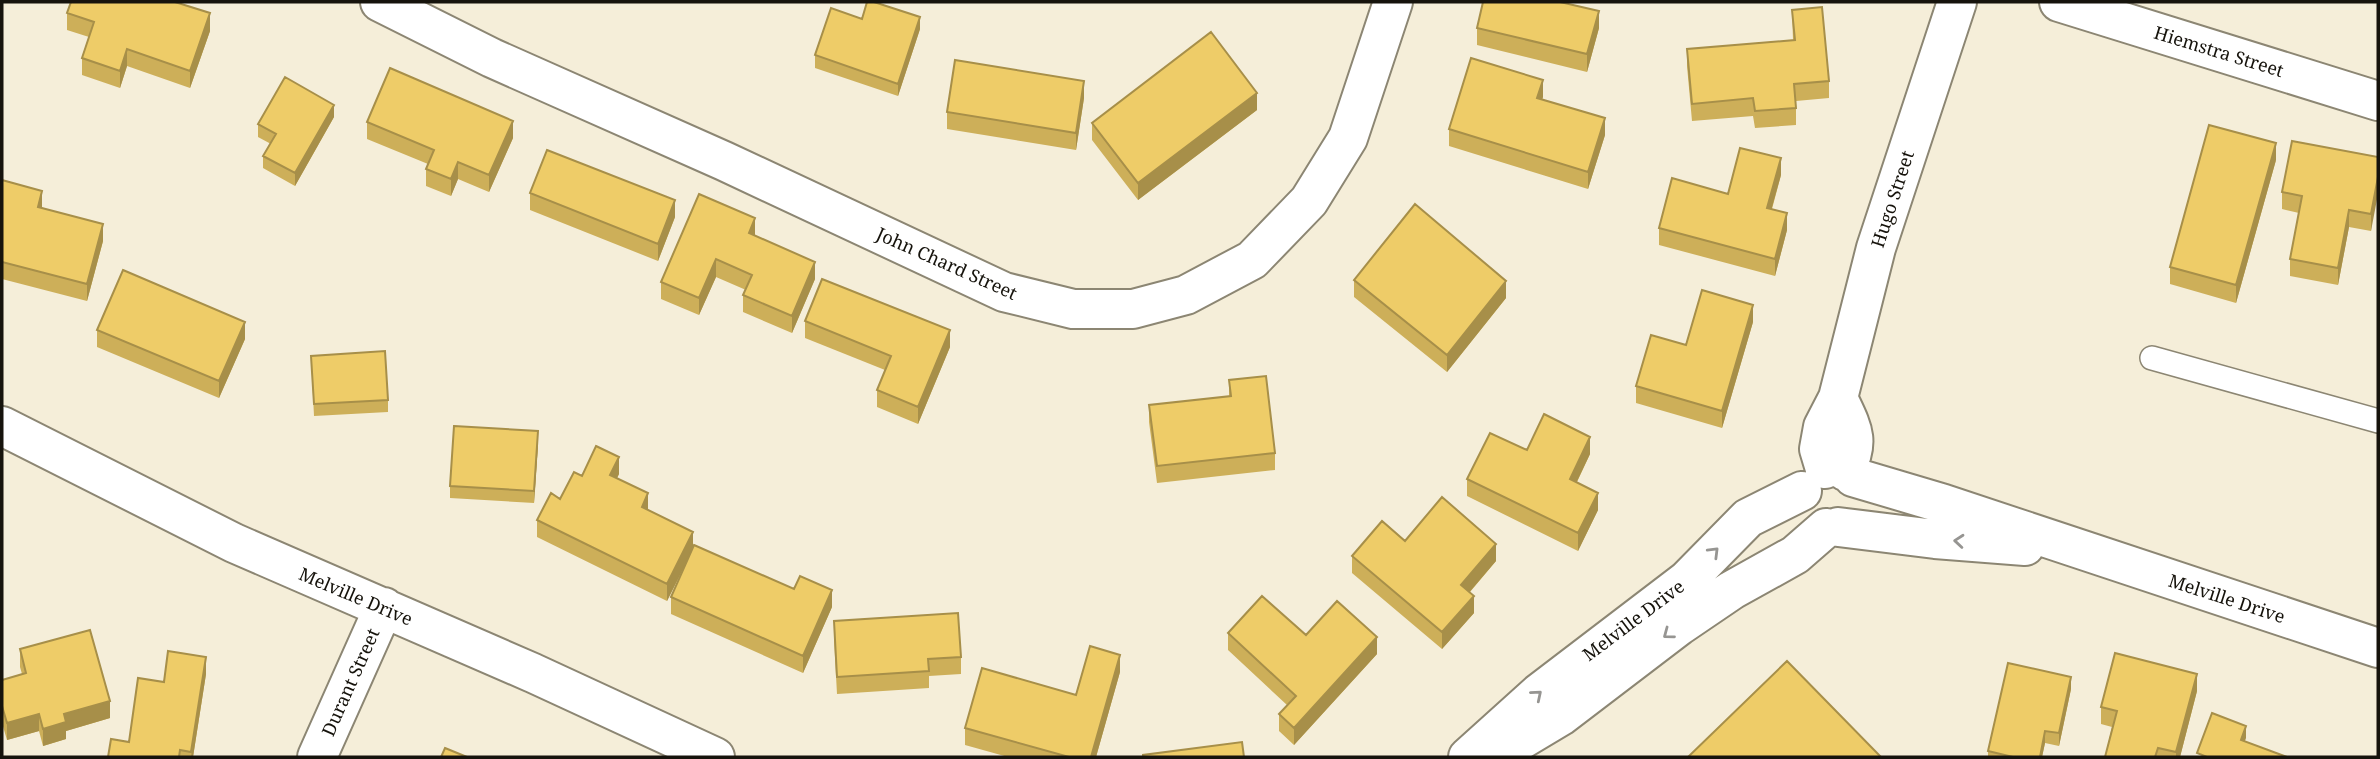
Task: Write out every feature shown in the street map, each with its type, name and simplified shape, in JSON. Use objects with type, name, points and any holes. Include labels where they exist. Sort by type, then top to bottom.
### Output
[{"type":"street","name":"John Chard Street","points":[[380,2],[492,58],[724,161],[1004,292],[1073,309],[1133,309],[1186,295],[1252,260],[1309,201],[1348,138],[1393,2]]},
{"type":"street","name":"Hugo Street","points":[[1831,477],[1819,449],[1823,427],[1838,398],[1876,248],[1957,2]]},
{"type":"street","name":"Hiemstra Street","points":[[2059,2],[2378,101]]},
{"type":"street","name":"Melville Drive","points":[[2,426],[234,543],[384,607],[715,757]]},
{"type":"street","points":[[1831,477],[1861,495],[1861,506],[1849,523],[1832,527],[1809,518],[1803,509],[1831,477]]},
{"type":"street","name":"Melville Drive","points":[[1468,757],[1539,693],[1687,580],[1748,519],[1831,477],[1944,504],[2378,648]]},
{"type":"street","name":"Melville Drive","points":[[1493,757],[1561,716],[1679,625],[1731,590],[1795,555],[1832,527],[1936,539],[2076,549]]},
{"type":"street","name":"Durant Street","points":[[317,757],[384,607]]},
{"type":"lane","points":[[2152,358],[2378,421]]},
{"type":"building","points":[[71,2],[175,2],[210,13],[190,71],[127,49],[120,71],[82,58],[94,22],[67,13]]},
{"type":"building","points":[[867,2],[920,17],[898,84],[815,55],[831,8],[862,19]]},
{"type":"building","points":[[1483,2],[1560,2],[1599,11],[1587,54],[1477,28]]},
{"type":"building","points":[[1822,7],[1829,81],[1794,84],[1796,108],[1755,111],[1753,98],[1692,104],[1687,49],[1795,40],[1792,10]]},
{"type":"building","points":[[1211,32],[1257,93],[1138,183],[1092,123]]},
{"type":"building","points":[[1471,58],[1543,80],[1537,98],[1605,118],[1588,172],[1449,129]]},
{"type":"building","points":[[955,60],[1084,81],[1076,133],[947,112]]},
{"type":"building","points":[[390,68],[513,121],[489,175],[458,162],[451,179],[426,169],[434,150],[367,122]]},
{"type":"building","points":[[285,77],[334,105],[295,173],[263,156],[276,134],[258,124]]},
{"type":"building","points":[[2209,125],[2276,143],[2236,285],[2170,267]]},
{"type":"building","points":[[2292,141],[2378,157],[2378,177],[2371,214],[2349,210],[2338,268],[2290,259],[2302,196],[2282,192]]},
{"type":"building","points":[[1740,148],[1781,158],[1767,208],[1787,213],[1775,259],[1659,228],[1672,178],[1728,194]]},
{"type":"building","points":[[547,150],[675,200],[658,244],[530,193]]},
{"type":"building","points":[[2,180],[42,191],[38,207],[103,224],[87,284],[2,262]]},
{"type":"building","points":[[699,194],[755,218],[749,233],[815,262],[792,316],[743,295],[752,275],[716,259],[699,298],[661,282]]},
{"type":"building","points":[[1415,204],[1506,281],[1447,355],[1354,280]]},
{"type":"building","points":[[123,270],[245,322],[219,381],[97,330]]},
{"type":"building","points":[[822,279],[950,330],[918,407],[877,390],[891,356],[805,321]]},
{"type":"building","points":[[1702,290],[1753,305],[1722,411],[1636,386],[1651,335],[1686,345]]},
{"type":"building","points":[[385,351],[388,400],[314,404],[311,356]]},
{"type":"building","points":[[1266,376],[1275,453],[1157,466],[1149,405],[1231,396],[1229,380]]},
{"type":"building","points":[[1544,414],[1590,437],[1570,479],[1598,493],[1578,533],[1467,479],[1490,433],[1527,450]]},
{"type":"building","points":[[454,426],[538,431],[534,491],[450,486]]},
{"type":"building","points":[[596,446],[619,457],[610,475],[648,493],[642,507],[693,532],[667,584],[537,520],[551,493],[560,499],[574,472],[582,476]]},
{"type":"building","points":[[1442,497],[1496,544],[1461,585],[1474,596],[1442,632],[1352,556],[1382,521],[1405,541]]},
{"type":"building","points":[[694,545],[794,589],[800,576],[832,590],[803,656],[671,597]]},
{"type":"building","points":[[1262,596],[1306,635],[1337,601],[1377,637],[1294,728],[1279,714],[1296,696],[1228,633]]},
{"type":"building","points":[[958,613],[961,657],[928,659],[929,671],[837,677],[834,621]]},
{"type":"building","points":[[90,630],[110,701],[64,714],[66,722],[43,729],[39,714],[7,723],[2,706],[2,680],[26,673],[20,649]]},
{"type":"building","points":[[1090,646],[1120,655],[1091,757],[1069,757],[965,728],[982,668],[1076,695]]},
{"type":"building","points":[[168,651],[206,657],[191,752],[180,750],[179,757],[108,757],[111,739],[129,742],[138,678],[164,682]]},
{"type":"building","points":[[2115,653],[2197,674],[2176,752],[2158,748],[2155,757],[2105,757],[2117,711],[2101,707]]},
{"type":"building","points":[[1787,661],[1881,757],[1688,757]]},
{"type":"building","points":[[2008,663],[2071,677],[2059,733],[2045,731],[2040,757],[2013,757],[1988,751]]},
{"type":"building","points":[[2212,713],[2246,726],[2241,740],[2287,757],[2207,757],[2197,753]]},
{"type":"building","points":[[1242,742],[1244,757],[1143,757],[1143,755]]},
{"type":"building","points":[[445,748],[467,757],[441,757]]}]
